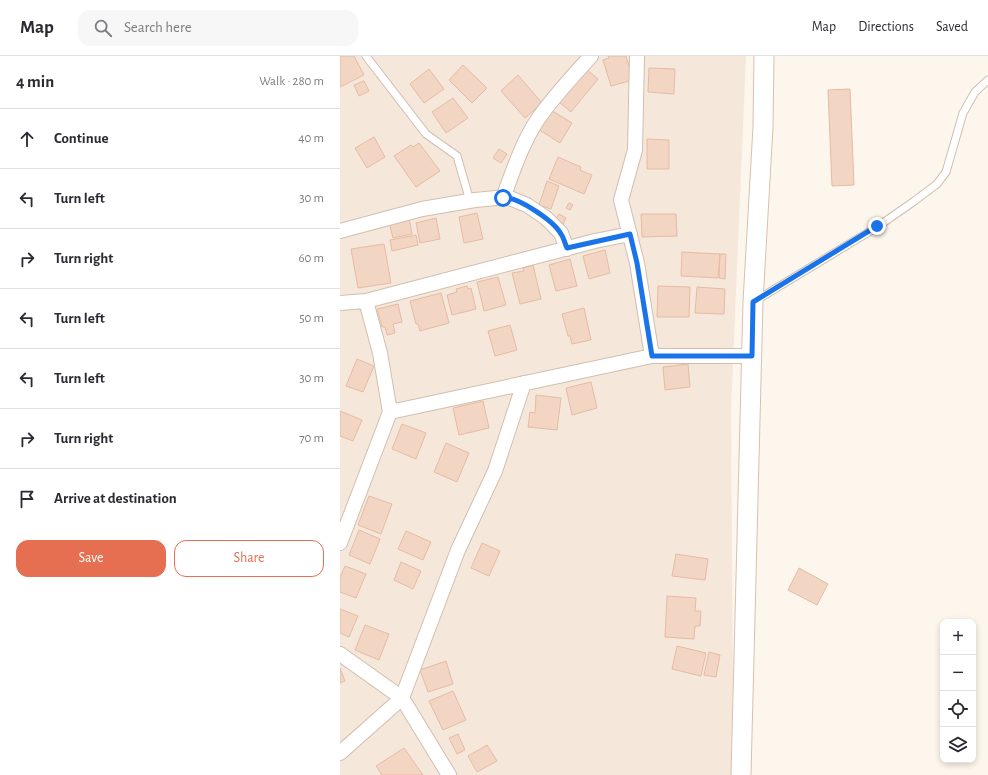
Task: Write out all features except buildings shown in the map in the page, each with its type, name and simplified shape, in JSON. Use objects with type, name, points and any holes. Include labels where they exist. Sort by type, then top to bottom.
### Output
[{"type":"street","points":[[503,198],[523,147],[538,119],[564,86],[591,56]]},
{"type":"street","points":[[637,56],[635,150],[621,200],[637,263],[652,356]]},
{"type":"street","points":[[741,775],[753,302],[763,127],[764,56]]},
{"type":"street","points":[[340,231],[422,209],[470,201],[507,197],[527,205],[546,218],[561,233],[567,248]]},
{"type":"street","points":[[340,303],[366,301],[567,248],[630,234]]},
{"type":"street","points":[[340,543],[390,412],[380,353],[366,301]]},
{"type":"street","points":[[390,412],[652,356],[752,356]]},
{"type":"street","points":[[340,753],[402,698],[458,550],[495,471],[524,383]]},
{"type":"street","points":[[340,654],[402,698],[449,775]]},
{"type":"lane","points":[[366,56],[426,134],[457,156],[470,201]]},
{"type":"lane","points":[[753,302],[877,226],[937,184],[946,172],[964,113],[975,92],[988,80]]},
{"type":"shaded area","points":[[340,56],[746,56],[731,410],[733,680],[731,775],[340,775]]},
{"type":"route","points":[[503,198],[507,197],[527,205],[546,218],[561,233],[567,248],[630,234],[637,263],[652,356],[752,356],[753,302],[877,226]]}]
